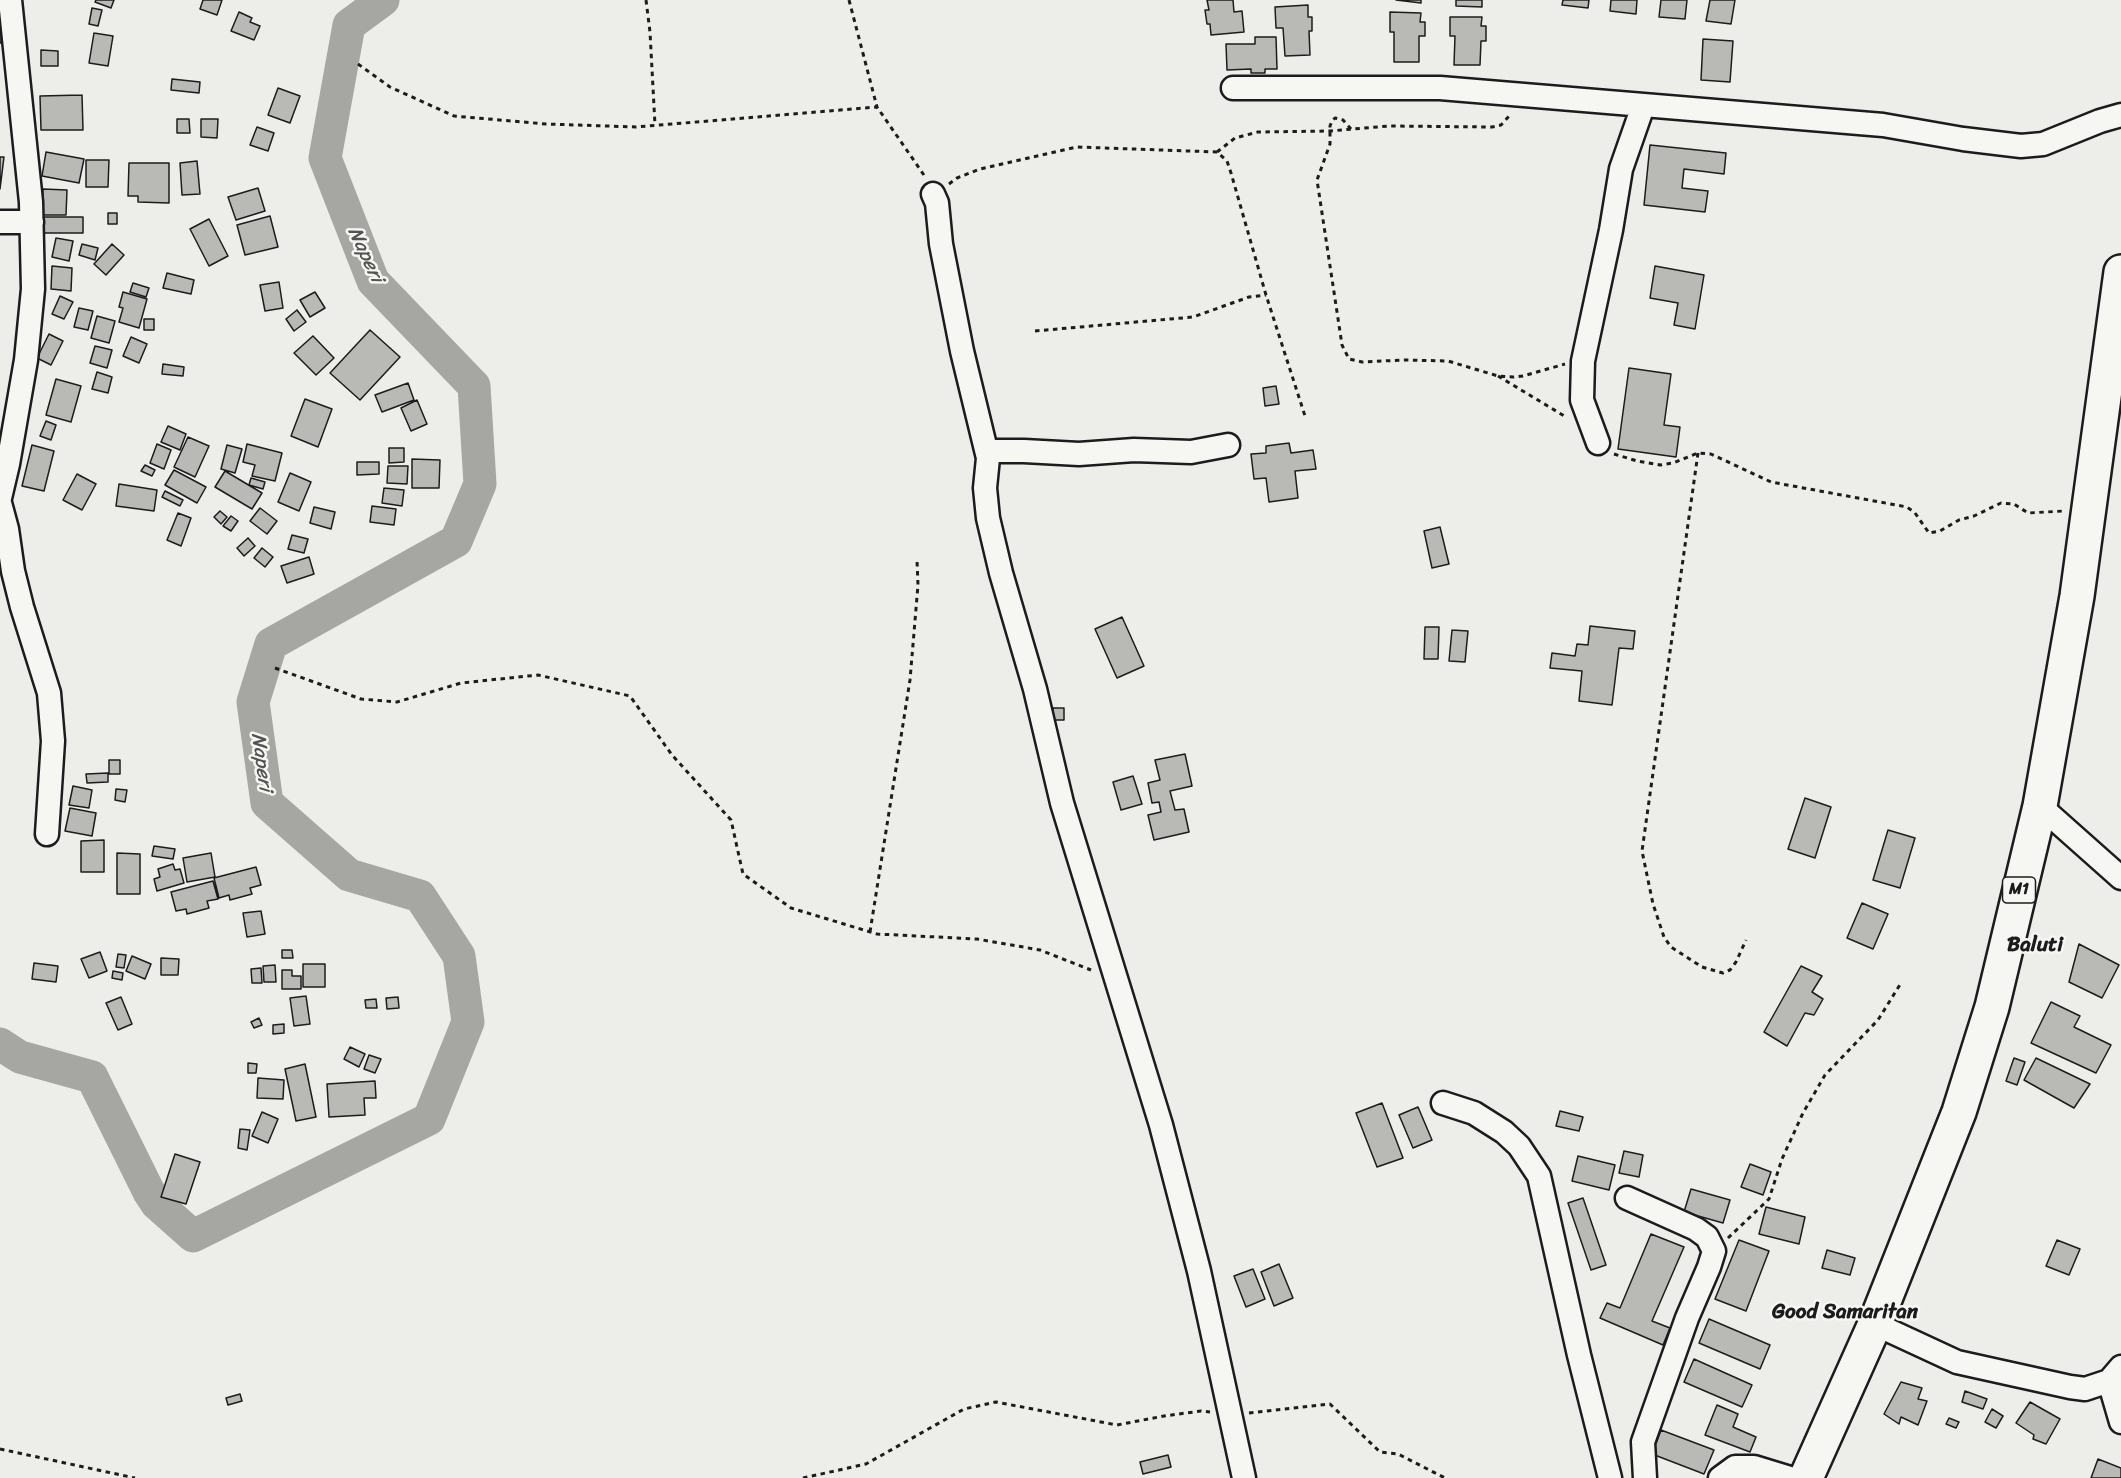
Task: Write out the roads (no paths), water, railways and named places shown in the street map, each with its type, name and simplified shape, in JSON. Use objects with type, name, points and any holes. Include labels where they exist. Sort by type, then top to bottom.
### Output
[{"type":"highway","name":"M1","points":[[1806,1478],[1875,1324],[1959,1112],[1992,1007],[2040,806],[2077,596],[2121,272]]},
{"type":"street","points":[[0,498],[26,360],[33,289],[32,222],[10,0]]},
{"type":"street","points":[[1233,88],[1440,88],[1883,125],[2020,146],[2043,144],[2121,115]]},
{"type":"street","points":[[1598,443],[1582,400],[1584,358],[1611,230],[1621,169],[1643,106]]},
{"type":"street","points":[[933,194],[937,203],[941,244],[962,351],[987,451],[985,488],[988,518],[1001,573],[1035,689],[1062,803],[1161,1125],[1196,1260],[1244,1478]]},
{"type":"street","points":[[0,222],[32,222]]},
{"type":"street","points":[[987,451],[1079,454],[1134,450],[1191,452],[1228,445]]},
{"type":"street","points":[[0,503],[6,522],[13,571],[22,607],[49,693],[53,741],[47,834]]},
{"type":"street","points":[[2040,806],[2121,878]]},
{"type":"street","points":[[1443,1103],[1474,1113],[1504,1132],[1519,1146],[1539,1176],[1610,1478]]},
{"type":"street","points":[[1627,1198],[1696,1228],[1707,1237],[1714,1251],[1710,1267],[1687,1318],[1643,1442],[1645,1478]]},
{"type":"street","points":[[1875,1324],[1957,1362],[2070,1387],[2085,1389],[2115,1374],[2121,1422]]},
{"type":"street","points":[[1720,1478],[1735,1467],[1754,1467],[1790,1478]]},
{"type":"waterway","name":"Naperi","points":[[0,1044],[20,1057],[92,1077],[149,1192],[157,1204],[193,1236],[429,1119],[468,1022],[459,956],[420,896],[349,875],[267,803],[253,702],[271,644],[456,541],[480,484],[474,386],[373,281],[325,158],[349,25],[383,0]]},
{"type":"district","name":"Baluti","points":[[2035,946]]},
{"type":"district","name":"Good Samaritan","points":[[1845,1313]]}]
